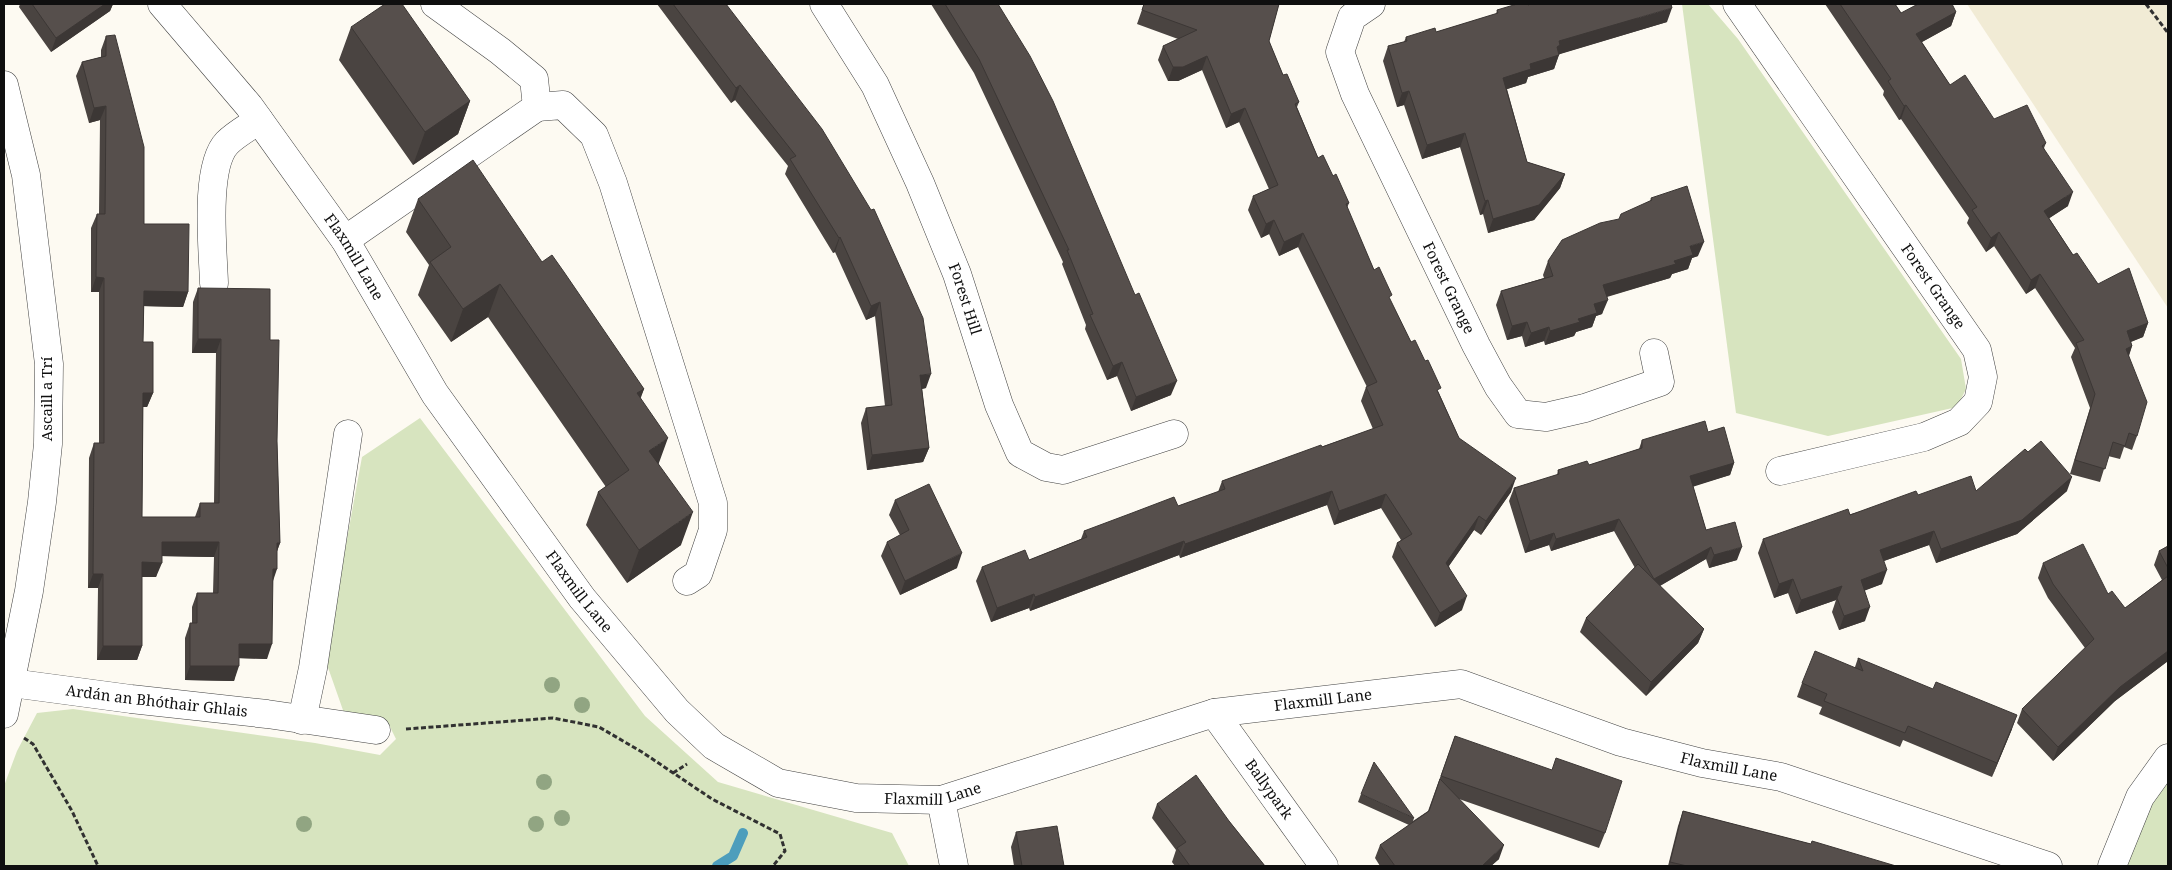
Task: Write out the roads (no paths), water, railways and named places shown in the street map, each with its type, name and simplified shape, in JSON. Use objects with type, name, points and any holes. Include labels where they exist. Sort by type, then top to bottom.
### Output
[{"type":"street","name":"Flaxmill Lane","points":[[162,4],[259,120],[345,240],[434,394],[582,598],[677,711],[714,746],[778,782],[856,798],[941,800],[1214,713],[1461,684],[1621,742],[1702,763],[1781,777],[2048,866]]},
{"type":"street","points":[[435,4],[500,51],[534,79],[537,107]]},
{"type":"street","name":"Forest Hill","points":[[824,4],[875,85],[920,183],[957,274],[999,405],[1020,453],[1046,467],[1063,470],[1174,434]]},
{"type":"street","name":"Forest Grange","points":[[1371,4],[1352,17],[1340,52],[1355,94],[1476,346],[1498,386],[1518,414],[1546,417],[1585,408],[1660,382],[1654,353]]},
{"type":"street","name":"Forest Grange","points":[[1737,4],[1977,350],[1983,377],[1978,402],[1959,422],[1924,437],[1780,471]]},
{"type":"street","name":"Ascaill a Trí","points":[[4,85],[15,175],[49,364],[48,444],[42,502],[29,591],[8,683],[11,724]]},
{"type":"street","points":[[345,240],[537,107],[563,105],[594,135],[613,183],[652,300],[714,503],[712,530],[698,574],[687,581]]},
{"type":"street","points":[[214,283],[212,191],[216,164],[227,143],[259,120]]},
{"type":"street","points":[[302,720],[314,668],[348,434]]},
{"type":"street","name":"Ardán an Bhóthair Ghlais","points":[[8,683],[267,714],[376,730]]},
{"type":"street","name":"Ballypark","points":[[1214,713],[1324,866]]},
{"type":"street","points":[[2112,866],[2140,797],[2168,758]]},
{"type":"street","points":[[941,800],[954,866]]},
{"type":"waterway","points":[[717,866],[733,856],[743,833]]}]
